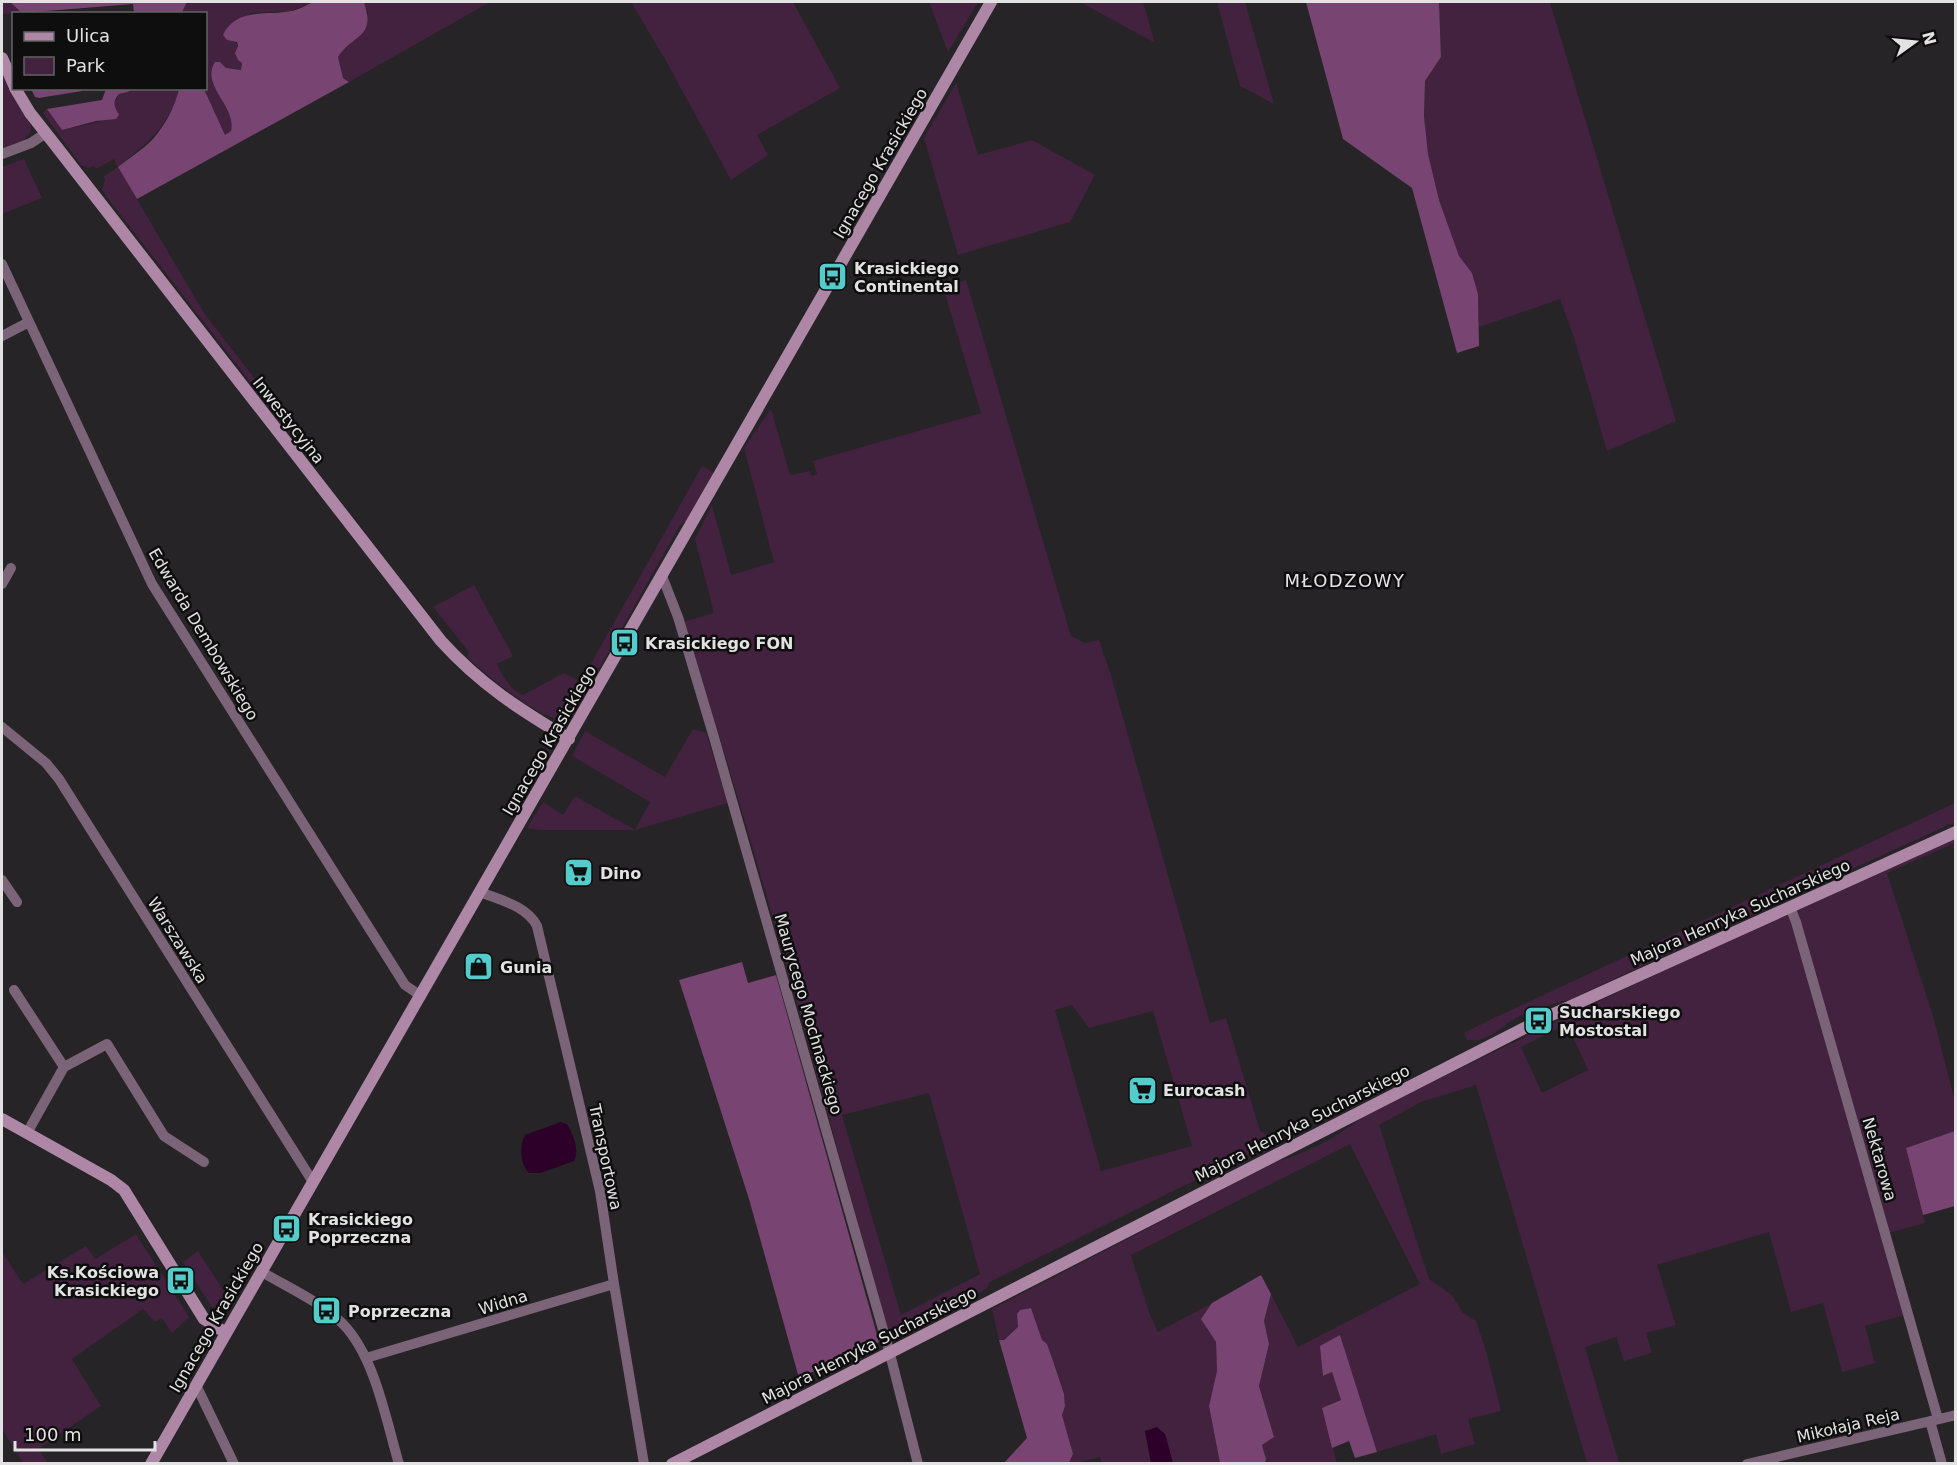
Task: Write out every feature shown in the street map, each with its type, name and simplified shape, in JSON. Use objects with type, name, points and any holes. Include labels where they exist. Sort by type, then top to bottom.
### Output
[{"type":"street","name":"Ignacego Krasickiego","points":[[151,1464],[991,2]]},
{"type":"street","name":"Inwestycyjna","points":[[2,58],[12,82]]},
{"type":"street","name":"Inwestycyjna","points":[[16,90],[46,133],[441,641],[477,678],[527,714],[569,739]]},
{"type":"street","points":[[2,154],[31,143],[46,133]]},
{"type":"street","name":"Edwarda Dembowskiego","points":[[2,264],[152,584],[405,985],[421,996]]},
{"type":"street","points":[[2,336],[29,322]]},
{"type":"street","points":[[2,584],[11,568]]},
{"type":"street","name":"Maurycego Mochnackiego","points":[[662,576],[678,617],[713,734],[890,1353],[918,1464]]},
{"type":"street","name":"Warszawska","points":[[2,727],[46,763],[59,778],[313,1182]]},
{"type":"street","name":"Majora Henryka Sucharskiego","points":[[672,1464],[1538,1021],[1956,832]]},
{"type":"street","points":[[2,880],[17,902]]},
{"type":"street","name":"Transportowa","points":[[480,892],[524,911],[537,926],[600,1191],[644,1464]]},
{"type":"street","name":"Nektarowa","points":[[1790,907],[1934,1420],[1942,1464]]},
{"type":"street","points":[[14,990],[64,1067]]},
{"type":"street","points":[[27,1133],[64,1067],[107,1044],[164,1136],[204,1162]]},
{"type":"street","points":[[2,1119],[111,1180],[124,1190],[204,1319],[226,1333]]},
{"type":"street","points":[[262,1272],[327,1311],[354,1337],[366,1358],[399,1464]]},
{"type":"street","name":"Widna","points":[[366,1358],[614,1284]]},
{"type":"street","points":[[196,1385],[234,1464]]},
{"type":"street","name":"Mikołaja Reja","points":[[1747,1464],[1956,1415]]},
{"type":"green space","points":[[2,2],[10,2],[21,12],[12,12],[2,14]]},
{"type":"green space","points":[[187,2],[313,2],[291,11],[250,13],[227,40],[236,42],[242,63],[241,70],[226,68],[222,95],[231,117],[232,126],[231,131],[225,135],[204,90],[207,90],[207,12],[182,12]]},
{"type":"green space","points":[[364,2],[490,2],[349,82],[343,78],[338,57],[368,13]]},
{"type":"green space","points":[[631,2],[793,2],[840,88],[757,135],[768,155],[731,180]]},
{"type":"green space","points":[[929,2],[978,2],[948,52]]},
{"type":"green space","points":[[1080,2],[1143,2],[1155,43]]},
{"type":"green space","points":[[1217,2],[1245,2],[1274,104],[1240,86]]},
{"type":"green space","points":[[1439,2],[1550,2],[1676,421],[1607,451],[1574,338],[1560,299],[1479,327],[1478,294],[1472,273],[1459,256],[1439,200],[1428,154],[1424,116],[1425,81],[1441,57]]},
{"type":"green space","points":[[2,73],[31,126],[31,131],[24,140],[2,149]]},
{"type":"green space","points":[[956,83],[978,155],[1032,140],[1095,175],[1070,222],[958,255],[924,138]]},
{"type":"green space","points":[[131,90],[179,90],[163,124],[147,142],[118,167],[114,159],[96,169],[94,166],[88,168],[81,165],[43,113],[47,109],[62,130],[119,115],[113,105],[119,94]]},
{"type":"green space","points":[[24,159],[42,198],[2,214],[2,167]]},
{"type":"green space","points":[[118,167],[204,313],[275,405],[266,402],[102,190],[105,179],[103,177]]},
{"type":"green space","points":[[966,280],[1071,636],[1085,643],[1099,640],[1210,1023],[1226,1018],[1260,1131],[1276,1140],[990,1282],[986,1289],[893,1339],[889,1334],[738,799],[683,622],[714,613],[695,539],[712,505],[731,575],[774,562],[744,448],[771,409],[790,475],[810,471],[812,476],[817,474],[813,461],[981,413],[942,284],[949,285]],"holes":[[[1072,1005],[1089,1028],[1153,1011],[1192,1146],[1101,1171],[1055,1010]],[[929,1093],[980,1274],[901,1315],[842,1115]]]},
{"type":"green space","points":[[702,466],[714,473],[689,519],[680,525],[600,667],[588,669]]},
{"type":"green space","points":[[474,585],[513,656],[497,664],[507,682],[523,695],[564,673],[580,682],[584,687],[581,701],[570,717],[564,720],[554,718],[528,705],[467,657],[469,652],[433,607]]},
{"type":"green space","points":[[693,729],[706,733],[728,803],[635,830],[650,802],[572,756],[585,731],[665,777]]},
{"type":"green space","points":[[575,796],[635,830],[527,828],[543,802],[563,815]]},
{"type":"green space","points":[[1955,803],[1955,822],[1569,1000],[1518,1017],[1488,1037],[1467,1040],[1464,1033],[1498,1016]]},
{"type":"green space","points":[[1955,835],[1955,843],[1887,873],[1933,1016],[1955,1101],[1956,1131],[1906,1148],[1925,1223],[1889,1233],[1912,1313],[1865,1326],[1875,1363],[1842,1372],[1823,1303],[1791,1312],[1769,1232],[1657,1265],[1676,1325],[1646,1333],[1652,1353],[1624,1361],[1616,1337],[1585,1347],[1619,1463],[1587,1463],[1476,1085],[1421,1102],[1379,1125],[1429,1279],[1452,1295],[1463,1313],[1476,1321],[1486,1351],[1501,1411],[1468,1419],[1475,1444],[1441,1454],[1436,1434],[1377,1452],[1340,1335],[1324,1376],[1332,1372],[1341,1400],[1322,1408],[1337,1463],[1265,1463],[1262,1445],[1274,1437],[1259,1386],[1269,1344],[1264,1321],[1271,1294],[1298,1347],[1420,1284],[1350,1144],[1131,1255],[1150,1315],[1158,1332],[1212,1303],[1202,1319],[1216,1341],[1217,1371],[1209,1406],[1220,1463],[1173,1463],[1165,1434],[1145,1431],[1151,1463],[1102,1463],[1100,1457],[1069,1463],[1073,1454],[1062,1415],[1065,1406],[1064,1394],[1047,1344],[1042,1340],[1031,1308],[1017,1314],[1019,1327],[1003,1340],[999,1340],[992,1309],[1276,1162],[1323,1143],[1365,1115],[1563,1018]],"holes":[[[1567,1024],[1588,1070],[1542,1093],[1521,1047]]]},
{"type":"green space","points":[[136,1234],[189,1317],[172,1333],[162,1318],[155,1322],[143,1309],[72,1359],[101,1406],[38,1449],[48,1463],[23,1463],[2,1429],[2,1252],[23,1284],[86,1246],[95,1259]]},
{"type":"green space","points":[[198,1251],[225,1293],[234,1293],[226,1310],[219,1310],[211,1306],[183,1262]]},
{"type":"shaded area","points":[[10,2],[187,2],[182,12],[134,12],[133,4],[21,12]]},
{"type":"shaded area","points":[[313,2],[364,2],[367,14],[365,29],[338,57],[343,78],[349,82],[137,199],[118,167],[152,140],[161,129],[169,116],[179,90],[204,90],[225,135],[231,131],[229,113],[212,79],[215,62],[220,62],[226,68],[241,70],[242,63],[235,53],[237,42],[227,40],[223,35],[229,26],[244,16],[300,9]]},
{"type":"shaded area","points":[[1306,2],[1439,2],[1441,57],[1425,81],[1424,116],[1428,154],[1439,200],[1459,256],[1472,273],[1478,294],[1479,346],[1457,353],[1412,188],[1343,139]]},
{"type":"shaded area","points":[[32,90],[82,90],[39,98],[35,97]]},
{"type":"shaded area","points":[[106,90],[131,90],[119,94],[115,99],[115,107],[119,115],[116,119],[96,121],[62,130],[47,109],[102,100]]},
{"type":"shaded area","points":[[742,962],[748,983],[776,975],[879,1342],[799,1378],[749,1199],[679,980]]},
{"type":"shaded area","points":[[561,1122],[567,1124],[576,1147],[574,1161],[540,1173],[529,1173],[521,1155],[525,1135]]},
{"type":"shaded area","points":[[1955,1131],[1955,1206],[1923,1215],[1906,1148]]},
{"type":"shaded area","points":[[1261,1275],[1271,1294],[1264,1321],[1269,1344],[1259,1386],[1274,1437],[1262,1445],[1265,1463],[1220,1463],[1209,1406],[1217,1371],[1216,1342],[1201,1319],[1212,1303]]},
{"type":"shaded area","points":[[1031,1308],[1042,1340],[1047,1344],[1064,1394],[1065,1406],[1062,1415],[1073,1454],[1069,1463],[1004,1463],[1027,1438],[999,1340],[1004,1340],[1018,1327],[1017,1314],[1020,1310]]},
{"type":"shaded area","points":[[1340,1335],[1377,1452],[1355,1458],[1349,1441],[1332,1448],[1322,1408],[1341,1400],[1332,1372],[1323,1376],[1320,1346]]},
{"type":"shaded area","points":[[1157,1427],[1165,1434],[1173,1463],[1151,1463],[1145,1431]]},
{"type":"place","name":"Krasickiego Continental","points":[[833,277]]},
{"type":"place","name":"Krasickiego FON","points":[[624,643]]},
{"type":"place","name":"Dino","points":[[579,873]]},
{"type":"place","name":"Gunia","points":[[479,967]]},
{"type":"place","name":"Sucharskiego Mostostal","points":[[1538,1021]]},
{"type":"place","name":"Eurocash","points":[[1142,1090]]},
{"type":"place","name":"Krasickiego Poprzeczna","points":[[287,1228]]},
{"type":"place","name":"Ks.Kościowa Krasickiego","points":[[180,1281]]},
{"type":"place","name":"Poprzeczna","points":[[327,1311]]},
{"type":"district","name":"MŁODZOWY","points":[[1345,581]]}]
